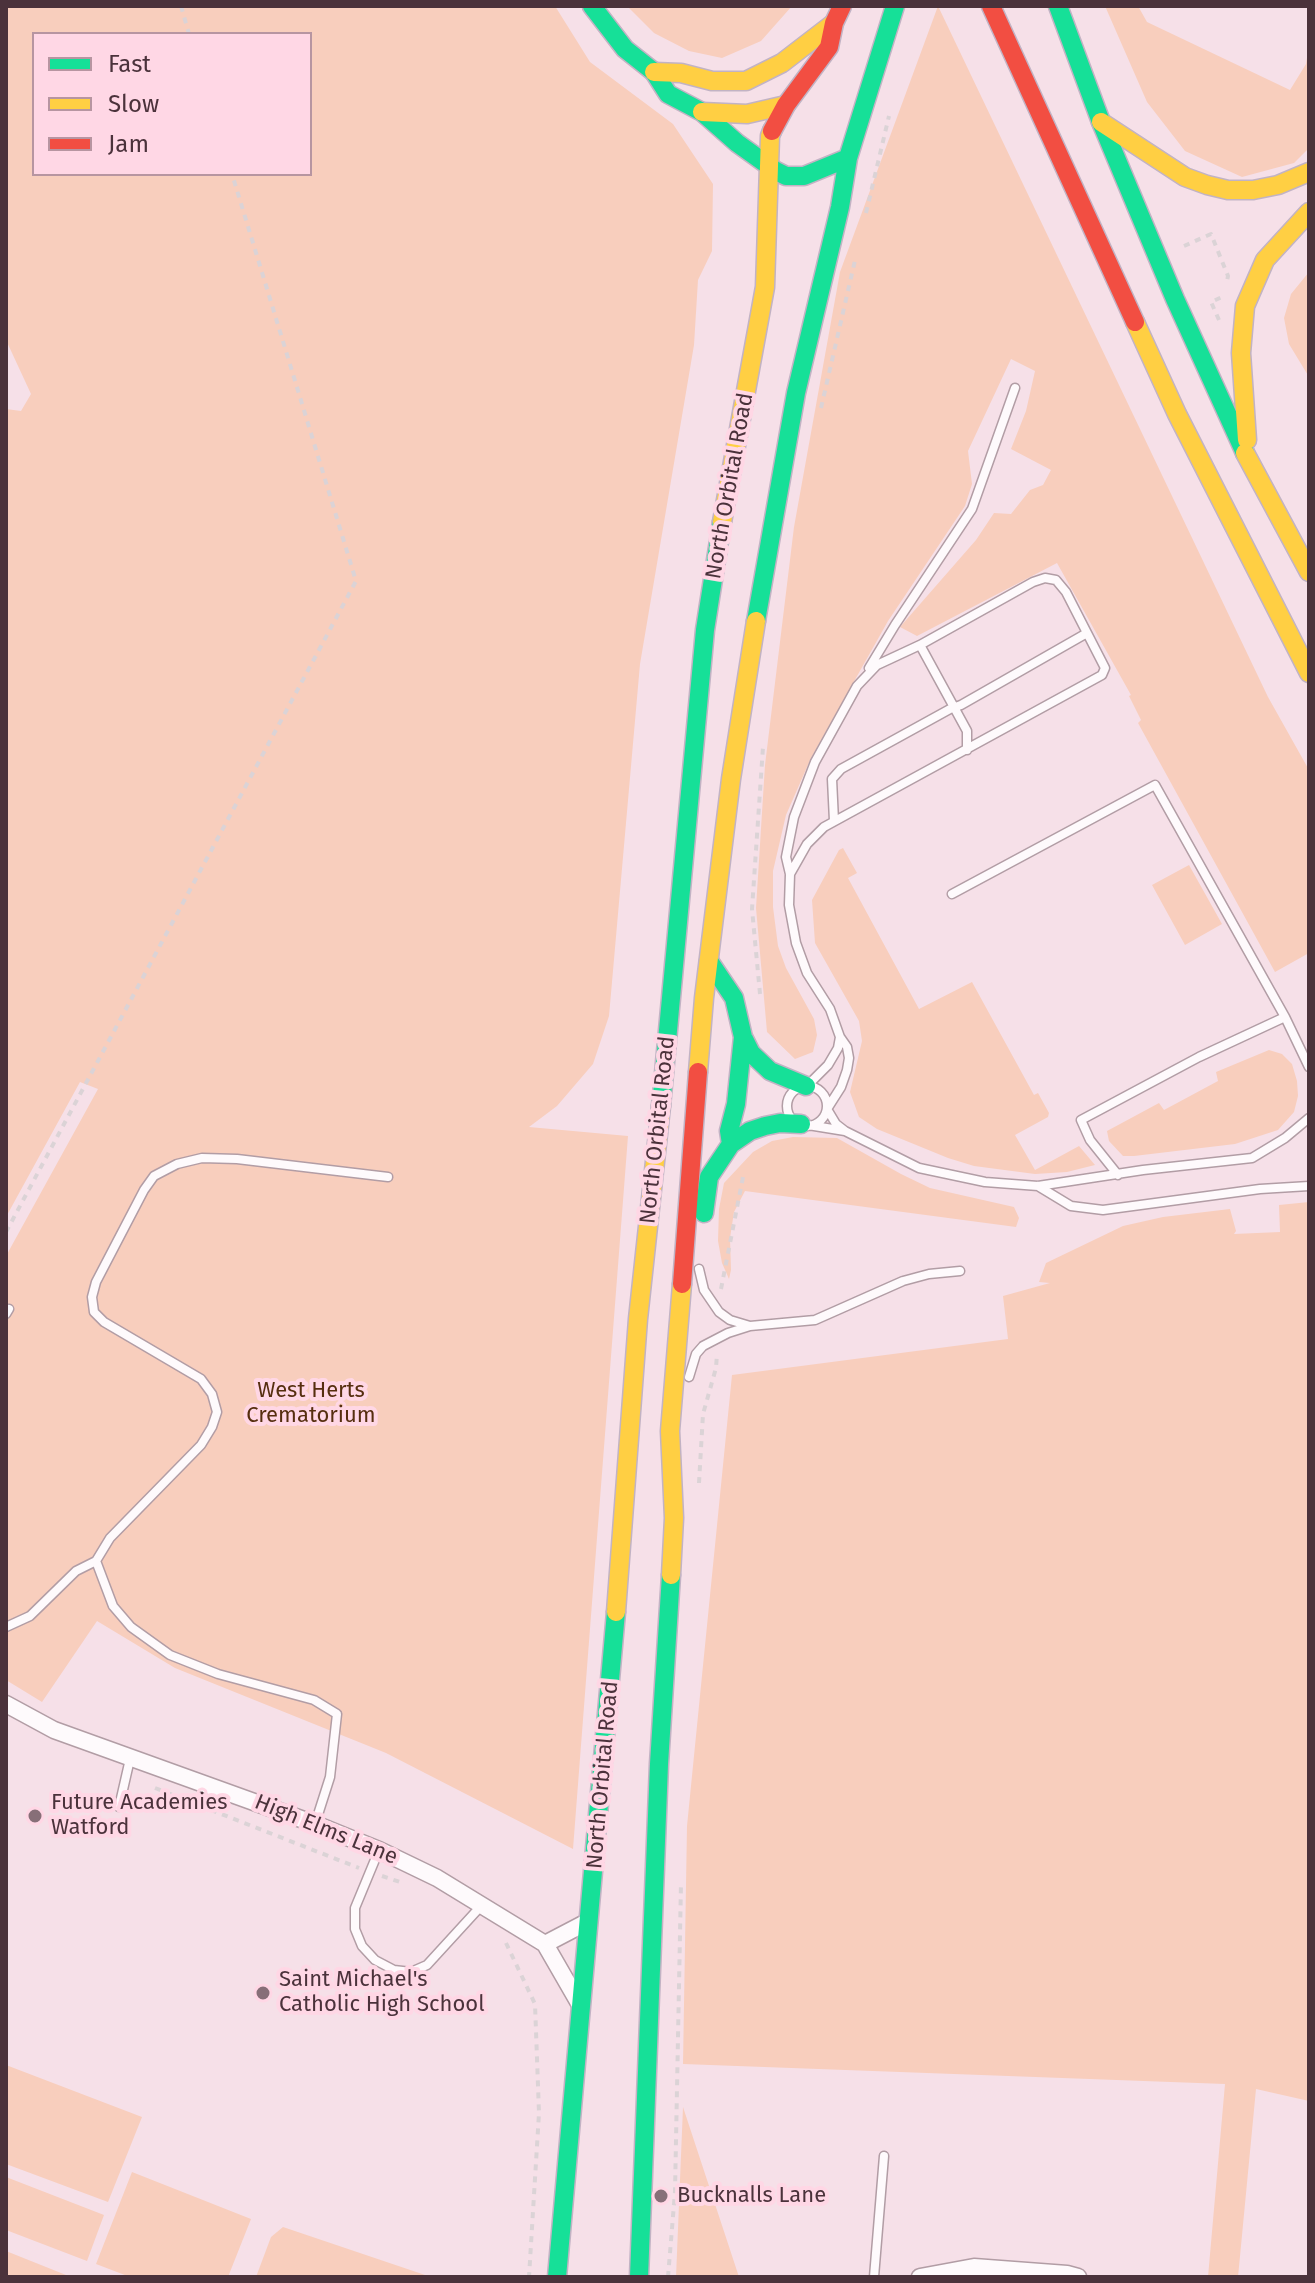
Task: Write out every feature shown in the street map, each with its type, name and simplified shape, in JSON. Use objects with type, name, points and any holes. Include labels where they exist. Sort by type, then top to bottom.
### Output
[{"type":"highway","points":[[592,6],[625,49],[654,72],[668,94],[702,112],[749,152],[786,176],[796,177],[848,158]]},
{"type":"highway","name":"North Orbital Road","points":[[639,2277],[658,1780],[674,1518],[670,1431],[709,961],[731,779],[796,393],[840,207],[848,158],[895,6]]},
{"type":"highway","points":[[975,6],[1054,146]]},
{"type":"highway","points":[[991,6],[1177,414],[1309,673]]},
{"type":"highway","points":[[1058,6],[1101,122],[1175,299],[1249,462],[1309,572]]},
{"type":"highway","points":[[654,72],[681,73],[712,81],[746,81],[782,63],[838,14]]},
{"type":"highway","name":"North Orbital Road","points":[[557,2277],[611,1687],[638,1319],[664,1083],[705,630],[726,494],[765,287],[770,136],[786,105],[829,47],[838,14]]},
{"type":"highway","points":[[702,112],[747,114],[786,105]]},
{"type":"highway","points":[[1101,122],[1185,177],[1207,185],[1228,190],[1253,190],[1278,185],[1309,172]]},
{"type":"highway","points":[[1249,462],[1241,353],[1245,306],[1265,260],[1309,212]]},
{"type":"highway","points":[[709,961],[734,998],[743,1037],[736,1104],[729,1131],[731,1144]]},
{"type":"highway","points":[[743,1037],[761,1065],[783,1078],[806,1086]]},
{"type":"highway","points":[[674,1518],[709,1177],[731,1144],[750,1131],[780,1123],[804,1125]]},
{"type":"street","name":"High Elms Lane","points":[[6,1704],[54,1730],[315,1824],[437,1878],[476,1912],[545,1944],[581,2008]]},
{"type":"street","points":[[545,1944],[589,1921]]},
{"type":"street","points":[[920,2277],[974,2267],[1078,2277]]},
{"type":"lane","points":[[804,1125],[820,1121],[841,1087],[849,1058],[830,1009],[807,973],[796,943],[789,905],[790,874],[786,857],[799,803],[815,762],[865,675],[972,509],[1015,388]]},
{"type":"lane","points":[[790,874],[815,834],[834,821],[1102,675],[1105,668],[1066,592],[1056,580],[1045,578],[877,665],[865,675]]},
{"type":"lane","points":[[834,821],[831,787],[835,774],[1087,633]]},
{"type":"lane","points":[[920,645],[967,731],[967,750]]},
{"type":"lane","points":[[952,894],[1155,785],[1285,1017],[1309,1067]]},
{"type":"lane","points":[[1118,1175],[1090,1140],[1081,1120],[1199,1057],[1285,1017]]},
{"type":"lane","points":[[840,1037],[838,1048],[828,1065],[806,1086],[794,1091],[788,1103],[791,1116],[804,1125],[845,1131]]},
{"type":"lane","points":[[806,1086],[825,1095],[827,1109],[836,1124],[845,1131],[919,1168],[985,1182],[1038,1186],[1252,1158],[1285,1138],[1309,1118]]},
{"type":"lane","points":[[6,1627],[10,1621],[30,1616],[76,1571],[96,1561],[110,1538],[201,1445],[217,1412],[212,1394],[201,1379],[104,1322],[94,1312],[92,1297],[96,1282],[154,1176],[177,1164],[202,1158],[237,1159],[388,1177]]},
{"type":"lane","points":[[1038,1186],[1071,1206],[1103,1210],[1260,1189],[1309,1186]]},
{"type":"lane","points":[[699,1269],[707,1297],[719,1312],[730,1320],[750,1326]]},
{"type":"lane","points":[[689,1377],[696,1354],[703,1346],[728,1333],[750,1326],[815,1320],[903,1281],[960,1271]]},
{"type":"lane","points":[[96,1561],[113,1606],[131,1627],[170,1655],[218,1674],[314,1700],[337,1714],[330,1777],[315,1824]]},
{"type":"lane","points":[[119,1807],[130,1759]]},
{"type":"lane","points":[[379,1850],[355,1908],[355,1929],[362,1946],[375,1960],[394,1970],[411,1972],[427,1965],[476,1912]]},
{"type":"lane","points":[[874,2277],[884,2156]]},
{"type":"path","points":[[181,6],[188,32]]},
{"type":"path","points":[[6,1232],[356,581],[233,176]]},
{"type":"path","points":[[1184,246],[1211,234],[1228,276],[1222,297],[1211,302],[1221,324]]},
{"type":"path","points":[[126,1777],[370,1873],[414,1886]]},
{"type":"path","points":[[476,1912],[508,1944],[535,2004],[539,2113],[529,2277]]},
{"type":"green space","name":"West Herts Crematorium","points":[[6,6],[555,6],[590,62],[673,124],[713,184],[712,251],[698,280],[694,345],[640,664],[609,1016],[593,1064],[557,1106],[529,1127],[628,1136],[573,1849],[386,1753],[175,1668],[97,1621],[42,1702],[6,1680],[6,1256],[98,1089],[80,1082],[6,1217],[6,409],[21,411],[31,394],[6,340]]},
{"type":"green space","points":[[627,6],[792,6],[761,41],[722,58],[689,51],[654,33]]},
{"type":"green space","points":[[938,6],[1268,697],[1309,770],[1309,953],[1275,972],[1138,723],[1141,720],[1131,695],[1057,563],[917,636],[900,627],[976,540],[994,513],[1011,514],[1030,490],[1043,485],[1051,470],[1011,449],[1026,411],[1035,371],[1011,359],[968,451],[972,484],[965,506],[888,621],[811,758],[786,815],[773,871],[778,946],[786,968],[814,1019],[817,1035],[813,1052],[795,1059],[767,1032],[756,908],[765,765],[794,527],[840,272]]},
{"type":"green space","points":[[1105,6],[1138,6],[1147,22],[1290,90],[1306,64],[1309,45],[1309,148],[1294,163],[1242,177],[1185,151],[1147,102]]},
{"type":"green space","points":[[1309,272],[1309,377],[1289,344],[1284,318],[1291,294]]},
{"type":"green space","points":[[843,848],[857,873],[848,878],[919,1009],[972,982],[1034,1095],[1038,1093],[1049,1113],[1048,1117],[1015,1135],[1035,1170],[1079,1146],[1095,1165],[1067,1172],[1035,1174],[974,1166],[877,1129],[859,1117],[850,1092],[862,1041],[859,1021],[815,943],[812,900],[839,850]]},
{"type":"green space","points":[[1189,865],[1222,924],[1185,945],[1152,885]]},
{"type":"green space","points":[[1269,1050],[1282,1054],[1292,1064],[1297,1081],[1298,1096],[1294,1112],[1278,1130],[1235,1144],[1134,1156],[1123,1156],[1109,1141],[1107,1131],[1159,1103],[1164,1110],[1218,1081],[1216,1072]]},
{"type":"green space","points":[[793,1137],[837,1138],[930,1188],[1014,1207],[1019,1218],[1016,1227],[745,1191],[734,1212],[729,1279],[718,1241],[724,1183],[753,1152],[772,1141]]},
{"type":"green space","points":[[1309,1202],[1309,2101],[1256,2089],[1238,2277],[1208,2277],[1225,2084],[683,2064],[687,1826],[732,1375],[1008,1339],[1003,1296],[1050,1283],[1039,1282],[1046,1263],[1123,1226],[1163,1217],[1230,1209],[1236,1231],[1234,1234],[1280,1232],[1279,1205]]},
{"type":"green space","points":[[6,2065],[142,2117],[108,2202],[6,2164]]},
{"type":"green space","points":[[683,2107],[739,2277],[676,2277]]},
{"type":"green space","points":[[132,2172],[251,2219],[228,2277],[130,2277],[96,2264]]},
{"type":"green space","points":[[6,2177],[104,2215],[87,2261],[6,2230]]},
{"type":"green space","points":[[283,2227],[431,2277],[256,2277],[271,2237]]},
{"type":"green space","points":[[6,2251],[71,2277],[6,2277]]},
{"type":"traffic: fast","points":[[592,6],[625,49],[654,72],[668,94],[702,112],[737,143],[776,171],[786,176],[804,176],[848,158]]},
{"type":"traffic: fast","points":[[756,621],[796,393],[840,207],[848,158],[895,6]]},
{"type":"traffic: fast","points":[[1058,6],[1101,122],[1175,299],[1245,453]]},
{"type":"traffic: fast","points":[[661,1106],[705,630],[722,522]]},
{"type":"traffic: fast","points":[[709,961],[734,998],[743,1037],[751,1053],[770,1071],[806,1086]]},
{"type":"traffic: fast","points":[[731,1144],[729,1131],[736,1104],[743,1037]]},
{"type":"traffic: fast","points":[[704,1213],[709,1177],[731,1144],[750,1131],[765,1126],[801,1124]]},
{"type":"traffic: fast","points":[[639,2277],[659,1764],[671,1575]]},
{"type":"traffic: fast","points":[[557,2277],[616,1612]]},
{"type":"traffic: slow","points":[[654,72],[681,73],[712,81],[746,81],[782,63],[834,23]]},
{"type":"traffic: slow","points":[[702,112],[747,114],[786,105]]},
{"type":"traffic: slow","points":[[1101,122],[1185,177],[1207,185],[1228,190],[1253,190],[1278,185],[1309,172]]},
{"type":"traffic: slow","points":[[722,522],[765,287],[772,131]]},
{"type":"traffic: slow","points":[[1247,440],[1241,353],[1245,306],[1265,260],[1309,212]]},
{"type":"traffic: slow","points":[[1135,322],[1177,414],[1309,673]]},
{"type":"traffic: slow","points":[[1245,453],[1309,572]]},
{"type":"traffic: slow","points":[[698,1072],[731,779],[756,621]]},
{"type":"traffic: slow","points":[[616,1612],[638,1319],[661,1106]]},
{"type":"traffic: slow","points":[[671,1575],[674,1518],[670,1431],[682,1284]]},
{"type":"traffic: jam","points":[[772,131],[786,105],[829,47],[834,23],[842,6]]},
{"type":"traffic: jam","points":[[991,6],[1135,322]]},
{"type":"traffic: jam","points":[[682,1284],[698,1072]]},
{"type":"place","name":"Future Academies Watford","points":[[35,1816]]},
{"type":"place","name":"Saint Michael's Catholic High School","points":[[263,1993]]},
{"type":"place","name":"Bucknalls Lane","points":[[661,2196]]}]
